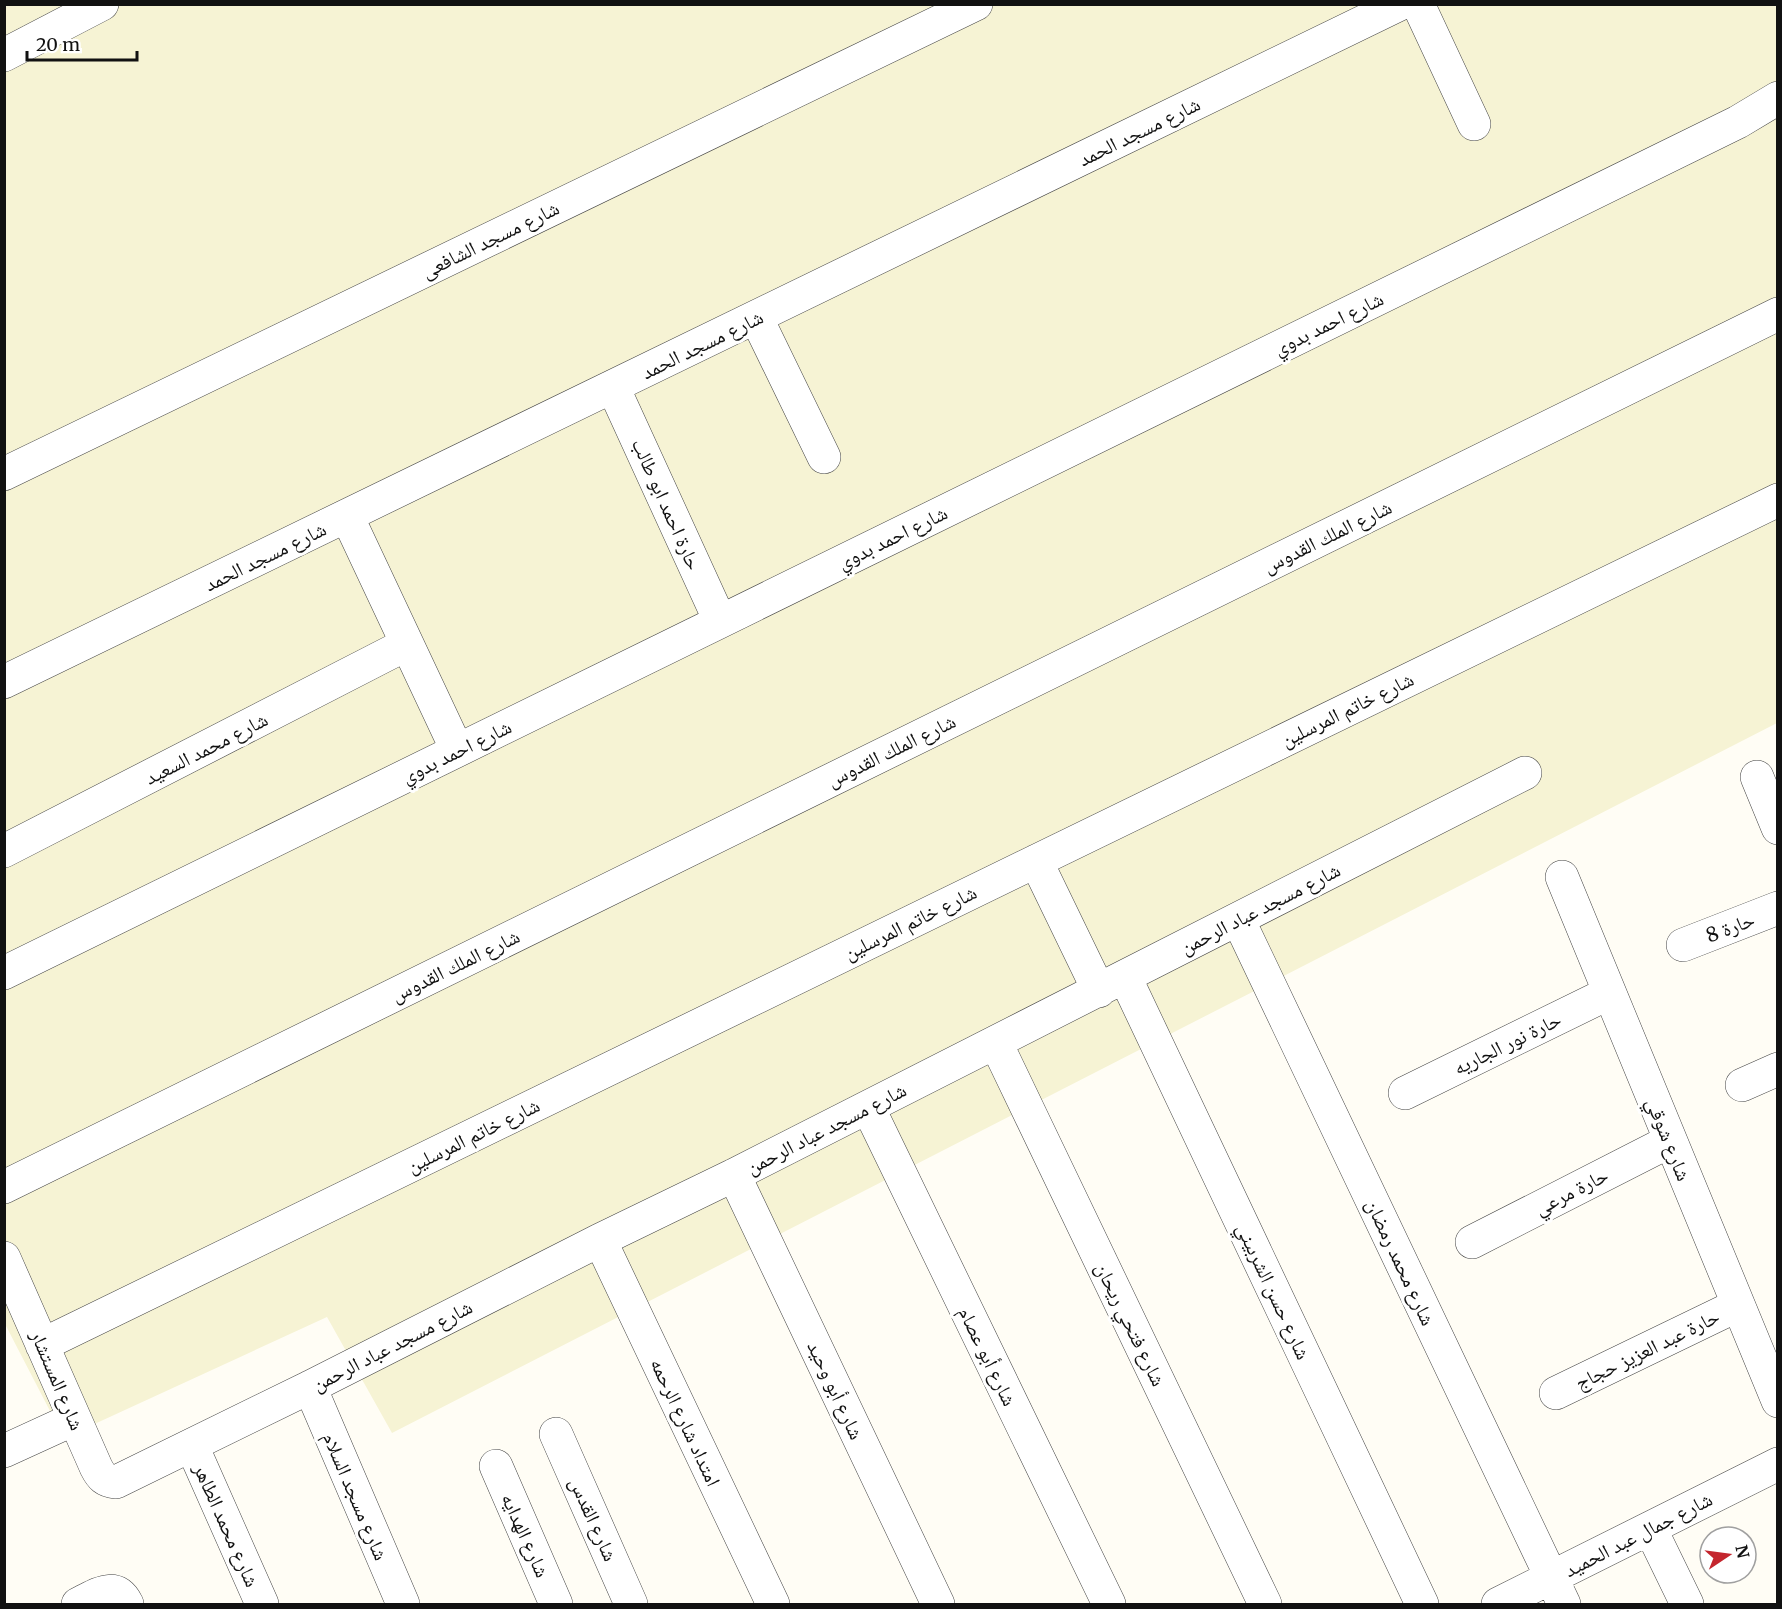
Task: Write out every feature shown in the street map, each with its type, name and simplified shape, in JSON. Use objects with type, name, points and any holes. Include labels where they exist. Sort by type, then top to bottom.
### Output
[{"type":"street","points":[[4,55],[102,4]]},
{"type":"street","name":"شارع مسجد الشافعى","points":[[4,474],[976,4]]},
{"type":"street","name":"شارع مسجد الحمد","points":[[4,682],[1400,4]]},
{"type":"street","points":[[1418,4],[1474,124]]},
{"type":"street","name":"شارع احمد بدوي","points":[[4,974],[1738,122],[1778,98]]},
{"type":"street","name":"شارع الملك القدوس","points":[[4,1187],[1778,314]]},
{"type":"street","points":[[756,317],[824,457]]},
{"type":"street","name":"حارة احمد ابو طالب","points":[[613,387],[720,621]]},
{"type":"street","name":"شارع خاتم المرسلين","points":[[42,1345],[1778,500]]},
{"type":"street","points":[[347,516],[457,750]]},
{"type":"street","name":"شارع محمد السعيد","points":[[4,851],[407,644]]},
{"type":"street","name":"شارع مسجد عباد الرحمن","points":[[126,1479],[996,1043],[1525,773]]},
{"type":"street","points":[[1757,777],[1778,828]]},
{"type":"street","name":"شارع حسن الشربيني","points":[[1036,861],[1112,984],[1422,1605]]},
{"type":"street","name":"شارع شوقي","points":[[1562,877],[1778,1401]]},
{"type":"street","name":"حارة 8","points":[[1683,945],[1778,908]]},
{"type":"street","name":"شارع محمد رمضان","points":[[1238,920],[1557,1591]]},
{"type":"street","name":"حارة نور الجاريه","points":[[1405,1093],[1609,993]]},
{"type":"street","name":"شارع فتحي ريحان","points":[[996,1043],[1265,1605]]},
{"type":"street","points":[[1742,1085],[1778,1069]]},
{"type":"street","name":"شارع أبو عصام","points":[[868,1107],[1108,1605]]},
{"type":"street","name":"حارة مرعي","points":[[1472,1242],[1670,1141]]},
{"type":"street","name":"شارع أبو وحيد","points":[[734,1175],[938,1605]]},
{"type":"street","name":"امتداد شارع الرحمه","points":[[600,1240],[773,1605]]},
{"type":"street","name":"شارع المستشار","points":[[4,1258],[100,1476],[107,1481],[116,1482],[126,1479]]},
{"type":"street","name":"حارة عبد العزيز حجاج","points":[[1556,1393],[1738,1305]]},
{"type":"street","name":"شارع مسجد السلام","points":[[309,1387],[404,1605]]},
{"type":"street","points":[[4,1451],[74,1419]]},
{"type":"street","name":"شارع القدس","points":[[556,1434],[632,1605]]},
{"type":"street","name":"شارع محمد الطاهر","points":[[192,1446],[262,1605]]},
{"type":"street","name":"شارع جمال عبد الحميد","points":[[1498,1605],[1557,1591],[1650,1528],[1778,1464]]},
{"type":"street","name":"شارع الهدايه","points":[[496,1466],[556,1605]]},
{"type":"street","points":[[1650,1528],[1687,1605]]},
{"type":"street","points":[[78,1605],[108,1591],[116,1591],[127,1603]]},
{"type":"shaded area","points":[[5,5],[1777,5],[1777,723],[392,1433],[327,1317],[64,1438],[5,1324]]}]
